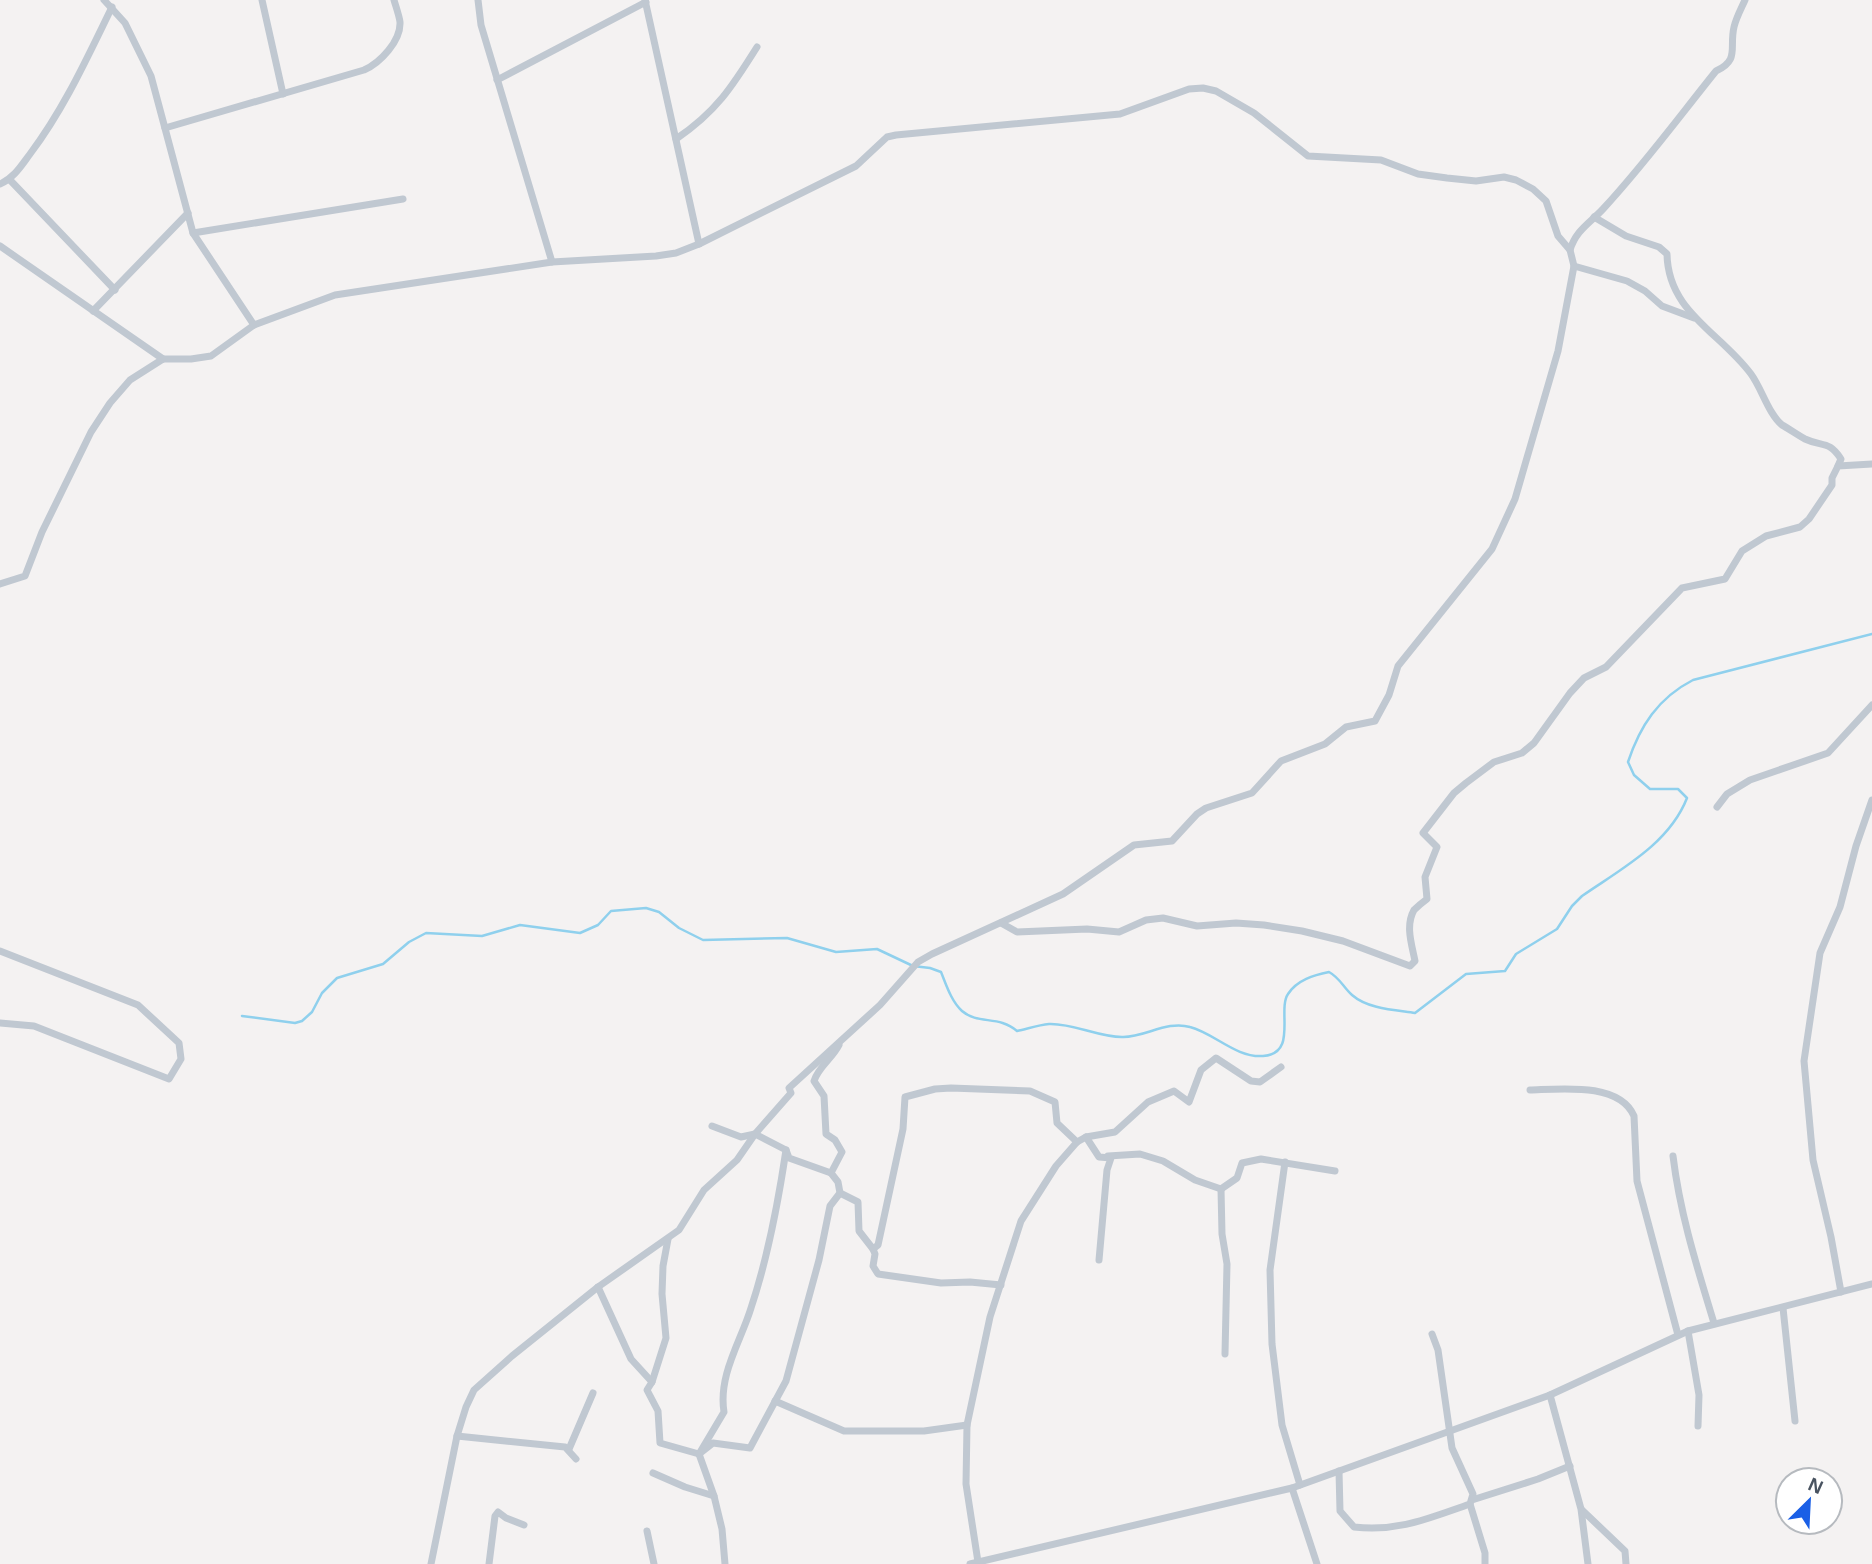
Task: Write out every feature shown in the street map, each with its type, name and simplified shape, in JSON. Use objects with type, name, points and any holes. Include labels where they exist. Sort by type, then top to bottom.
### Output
[{"type":"street","points":[[104,0],[125,23],[151,76],[194,233],[254,325]]},
{"type":"street","points":[[262,0],[284,94]]},
{"type":"street","points":[[165,128],[378,64],[394,41],[400,25],[394,0]]},
{"type":"street","points":[[478,0],[481,25],[552,262]]},
{"type":"street","points":[[1570,250],[1574,237],[1594,217],[1716,71],[1727,66],[1732,55],[1734,28],[1745,0]]},
{"type":"street","points":[[497,80],[646,1],[699,244]]},
{"type":"street","points":[[0,184],[10,180],[50,128],[111,7]]},
{"type":"street","points":[[676,139],[700,122],[728,93],[757,47]]},
{"type":"street","points":[[0,584],[25,576],[75,461],[110,403],[130,380],[163,359],[211,356],[254,325],[335,295],[552,262],[676,253],[856,166],[887,137],[1120,114],[1189,89],[1203,88],[1216,91],[1254,113],[1308,156],[1381,160],[1418,174],[1447,178],[1476,181],[1503,177],[1516,180],[1546,201],[1558,236],[1570,250],[1574,266],[1558,351],[1515,499],[1492,549],[1398,666],[1389,695],[1375,721],[1346,727],[1325,744],[1281,761],[1252,793],[1206,808],[1171,841],[1134,845],[1063,894],[918,962],[880,1005],[789,1088],[791,1093],[755,1134],[737,1160],[704,1189],[679,1230],[598,1287],[474,1390],[457,1436],[431,1564]]},
{"type":"street","points":[[10,180],[115,290]]},
{"type":"street","points":[[194,233],[403,199]]},
{"type":"street","points":[[93,311],[188,213]]},
{"type":"street","points":[[1001,923],[1017,932],[1087,929],[1119,932],[1146,920],[1163,918],[1197,926],[1236,923],[1264,925],[1343,941],[1410,966],[1415,961],[1409,939],[1411,923],[1415,909],[1427,899],[1425,877],[1437,847],[1423,832],[1454,793],[1494,762],[1522,753],[1534,743],[1577,685],[1584,678],[1606,667],[1682,588],[1725,579],[1742,551],[1766,536],[1800,527],[1809,519],[1832,485],[1832,478],[1841,459],[1836,451],[1825,443],[1806,439],[1782,425],[1751,374],[1719,338],[1682,303],[1671,284],[1667,254],[1659,247],[1626,236],[1594,217]]},
{"type":"street","points":[[0,246],[163,359]]},
{"type":"street","points":[[1574,266],[1627,281],[1645,291],[1662,306],[1695,318]]},
{"type":"street","points":[[1838,466],[1872,464]]},
{"type":"street","points":[[1717,807],[1727,794],[1750,780],[1828,753],[1872,705]]},
{"type":"street","points":[[1841,1292],[1813,1160],[1804,1061],[1820,953],[1840,907],[1856,846],[1872,800]]},
{"type":"street","points":[[0,951],[138,1005],[179,1043],[181,1059],[169,1079],[34,1026],[0,1023]]},
{"type":"street","points":[[831,1173],[842,1152],[835,1140],[826,1134],[824,1096],[814,1081],[818,1070],[834,1054],[843,1038]]},
{"type":"street","points":[[1281,1067],[1260,1082],[1242,1076],[1216,1058],[1201,1070],[1189,1102],[1174,1091],[1148,1102],[1115,1132],[1086,1137],[1077,1142],[1055,1166],[1021,1221],[990,1317],[967,1425],[966,1483],[974,1563],[1296,1486],[1550,1395],[1688,1331],[1714,1322],[1783,1308],[1872,1284]]},
{"type":"street","points":[[873,1249],[877,1245],[903,1129],[905,1097],[951,1088],[1030,1091],[1055,1102],[1057,1123],[1077,1142]]},
{"type":"street","points":[[1530,1090],[1599,1090],[1629,1106],[1634,1116],[1637,1181],[1657,1272],[1678,1335]]},
{"type":"street","points":[[699,1454],[713,1443],[751,1448],[786,1381],[819,1260],[830,1206],[840,1193],[838,1182],[831,1173],[789,1158],[786,1150],[755,1134],[741,1137],[712,1126]]},
{"type":"street","points":[[1086,1137],[1099,1157]]},
{"type":"street","points":[[699,1454],[724,1412],[730,1362],[751,1310],[767,1254],[786,1150]]},
{"type":"street","points":[[1099,1157],[1140,1154],[1163,1161],[1195,1180],[1222,1189]]},
{"type":"street","points":[[1673,1156],[1677,1191],[1693,1259],[1714,1322]]},
{"type":"street","points":[[1099,1157],[1111,1158],[1107,1170],[1099,1260]]},
{"type":"street","points":[[1222,1189],[1237,1178],[1242,1163],[1261,1159],[1335,1171]]},
{"type":"street","points":[[1285,1162],[1270,1270],[1272,1344],[1282,1425],[1317,1564]]},
{"type":"street","points":[[1222,1189],[1222,1234],[1227,1264],[1225,1354]]},
{"type":"street","points":[[840,1193],[858,1202],[859,1231],[873,1249],[875,1271],[885,1277],[1001,1285]]},
{"type":"street","points":[[668,1238],[662,1294],[666,1338],[647,1390],[658,1411],[660,1443],[699,1454]]},
{"type":"street","points":[[598,1287],[631,1359],[652,1382]]},
{"type":"street","points":[[1783,1308],[1795,1421]]},
{"type":"street","points":[[1688,1331],[1699,1395],[1698,1426]]},
{"type":"street","points":[[1432,1334],[1438,1350],[1452,1448],[1473,1494],[1471,1502],[1485,1553],[1485,1564]]},
{"type":"street","points":[[569,1449],[593,1393]]},
{"type":"street","points":[[1550,1395],[1581,1509],[1588,1564]]},
{"type":"street","points":[[775,1401],[844,1431],[924,1431],[967,1425]]},
{"type":"street","points":[[457,1436],[569,1449],[576,1459]]},
{"type":"street","points":[[699,1454],[722,1529],[725,1564]]},
{"type":"street","points":[[1339,1471],[1340,1511],[1354,1527],[1378,1530],[1410,1525],[1570,1466]]},
{"type":"street","points":[[653,1473],[714,1496]]},
{"type":"street","points":[[1581,1509],[1625,1551],[1626,1564]]},
{"type":"street","points":[[489,1564],[495,1516],[498,1512],[524,1525]]},
{"type":"street","points":[[647,1531],[654,1564]]},
{"type":"waterway","points":[[242,1016],[295,1023],[302,1021],[312,1012],[322,993],[337,978],[383,964],[409,942],[426,933],[482,936],[520,925],[580,933],[598,925],[611,911],[646,908],[659,912],[679,928],[703,940],[787,938],[836,952],[877,949],[913,966],[941,972],[952,997],[962,1011],[975,1018],[1003,1023],[1017,1031],[1058,1024],[1104,1035],[1130,1037],[1181,1025],[1199,1030],[1244,1053],[1263,1056],[1280,1048],[1288,994],[1296,985],[1312,977],[1329,972],[1358,1000],[1382,1008],[1415,1013],[1466,974],[1505,971],[1516,954],[1557,929],[1582,896],[1656,842],[1679,814],[1687,798],[1678,789],[1650,789],[1634,775],[1628,762],[1638,737],[1660,704],[1693,680],[1872,634]]}]
